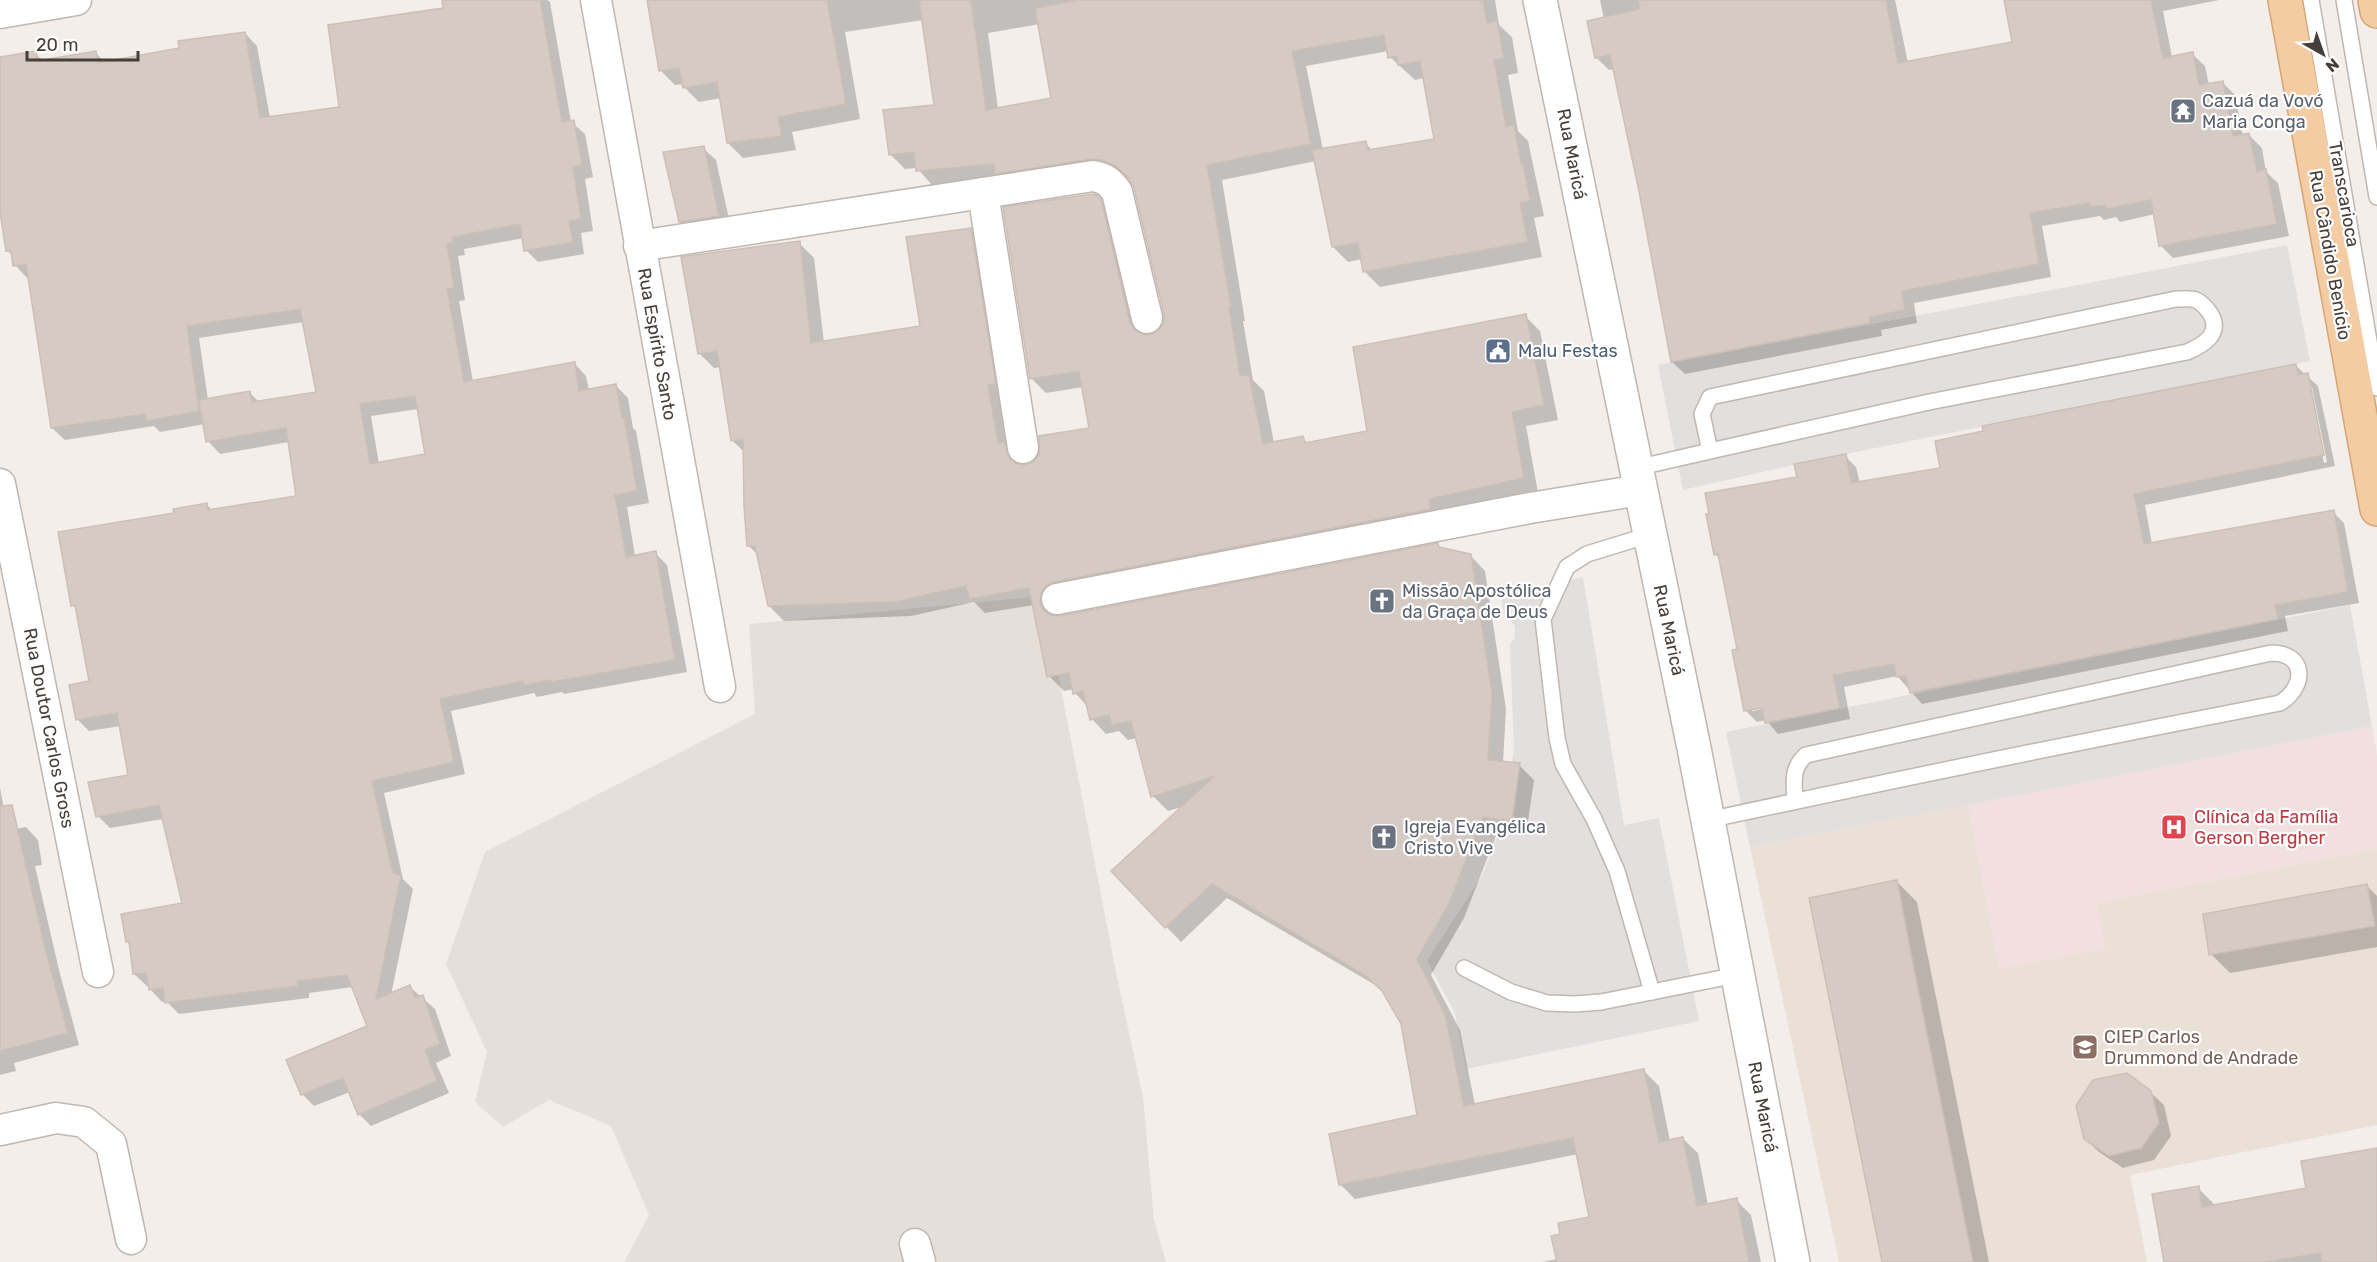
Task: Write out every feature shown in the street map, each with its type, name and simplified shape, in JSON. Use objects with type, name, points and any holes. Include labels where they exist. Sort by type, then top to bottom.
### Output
[{"type":"main road","name":"Rua Cândido Benício","points":[[2285,0],[2377,509]]},
{"type":"main road","points":[[2375,0],[2377,11]]},
{"type":"street","points":[[0,13],[76,0]]},
{"type":"street","name":"Rua Espírito Santo","points":[[596,0],[720,687]]},
{"type":"street","name":"Rua Maricá","points":[[1540,0],[1708,820],[1793,1262]]},
{"type":"street","points":[[639,246],[1093,176],[1103,178],[1112,184],[1117,192],[1147,318]]},
{"type":"street","points":[[983,193],[1023,448]]},
{"type":"street","points":[[1058,599],[1530,508],[1638,479]]},
{"type":"street","name":"Rua Doutor Carlos Gross","points":[[0,484],[98,972]]},
{"type":"street","points":[[0,1130],[56,1118],[84,1122],[111,1144],[131,1239]]},
{"type":"lane","name":"Transcarioca","points":[[2311,0],[2377,388]]},
{"type":"lane","name":"Transcarioca","points":[[2344,0],[2377,197]]},
{"type":"lane","points":[[1638,479],[1710,451],[1929,402],[2187,352],[2201,346],[2210,338],[2214,330],[2213,319],[2206,308],[2196,300],[2176,299],[1710,397],[1702,414],[1710,451]]},
{"type":"lane","points":[[1650,535],[1587,554],[1567,567],[1544,619],[1557,738],[1563,764],[1594,819],[1617,871],[1652,992]]},
{"type":"lane","points":[[1708,820],[2038,750],[2280,703],[2294,692],[2299,681],[2299,670],[2288,656],[2271,653],[1806,755],[1794,773],[1794,801]]},
{"type":"lane","points":[[1464,968],[1511,992],[1547,1003],[1575,1004],[1601,1002],[1737,975]]},
{"type":"shaded area","points":[[2287,245],[2310,361],[1811,461],[1683,490],[1658,365]]},
{"type":"shaded area","points":[[1583,577],[1624,825],[1659,818],[1699,1021],[1466,1069],[1455,1013],[1427,961],[1483,874],[1500,828],[1514,750],[1510,644],[1515,638],[1515,626],[1504,614],[1501,596]]},
{"type":"shaded area","points":[[1043,596],[1117,977],[1143,1097],[1154,1220],[1166,1262],[624,1262],[649,1215],[611,1126],[549,1100],[503,1127],[475,1102],[487,1052],[446,964],[485,852],[755,714],[749,624]]},
{"type":"shaded area","points":[[2350,605],[2372,726],[1750,847],[1726,732]]},
{"type":"shaded area","name":"Clínica da Família Gerson Bergher","points":[[2372,726],[2377,755],[2377,849],[2097,903],[2106,949],[1999,969],[1968,804]]},
{"type":"shaded area","name":"CIEP Carlos Drummond de Andrade","points":[[1968,804],[1999,969],[2097,903],[2377,849],[2377,1125],[2130,1175],[2147,1262],[1839,1262],[1750,847]]},
{"type":"building","points":[[442,0],[540,0],[562,122],[574,120],[582,165],[573,167],[581,219],[569,221],[573,242],[524,251],[520,224],[452,237],[453,243],[447,244],[454,288],[447,289],[464,382],[575,362],[579,391],[616,384],[637,491],[615,495],[626,557],[656,551],[675,660],[551,682],[551,680],[524,685],[523,681],[440,699],[454,762],[372,781],[393,873],[401,875],[376,999],[410,985],[415,998],[423,995],[440,1044],[425,1050],[437,1081],[358,1115],[343,1078],[301,1095],[286,1060],[367,1026],[347,975],[297,981],[298,986],[165,1003],[163,988],[149,990],[146,973],[133,974],[129,942],[126,942],[121,914],[182,903],[159,805],[96,817],[88,782],[128,775],[117,713],[76,720],[69,685],[89,681],[75,605],[71,606],[58,532],[174,513],[173,509],[207,503],[208,510],[296,496],[286,428],[206,442],[199,400],[250,391],[252,402],[316,392],[300,309],[187,326],[199,411],[147,421],[145,414],[51,428],[26,264],[13,266],[11,251],[6,251],[0,212],[0,57],[36,51],[37,61],[96,51],[98,63],[179,48],[178,41],[245,32],[260,118],[339,107],[328,25],[443,8]],"holes":[[[415,396],[425,454],[370,464],[360,404]]]},
{"type":"building","points":[[647,0],[827,0],[846,104],[778,117],[782,136],[727,143],[717,82],[683,88],[679,68],[659,71]]},
{"type":"building","points":[[919,0],[971,0],[986,110],[1051,98],[1035,8],[1079,0],[1483,0],[1487,23],[1497,21],[1504,58],[1494,60],[1506,126],[1514,125],[1521,164],[1523,163],[1530,201],[1520,203],[1528,242],[1363,272],[1358,243],[1332,247],[1312,150],[1366,141],[1368,150],[1434,139],[1420,61],[1398,65],[1397,56],[1388,58],[1384,35],[1292,51],[1311,144],[1207,165],[1231,306],[1229,307],[1240,376],[1249,375],[1263,444],[1303,436],[1305,443],[1367,431],[1353,347],[1526,314],[1544,405],[1512,412],[1524,478],[1429,499],[1431,509],[1054,582],[1046,586],[1041,593],[1040,603],[1044,611],[1060,616],[1438,543],[1439,547],[1471,554],[1492,693],[1488,760],[1520,763],[1512,821],[1483,817],[1449,903],[1417,959],[1445,1014],[1464,1106],[1644,1069],[1659,1142],[1683,1137],[1697,1206],[1737,1198],[1749,1262],[1557,1262],[1551,1236],[1560,1234],[1558,1223],[1589,1217],[1573,1138],[1339,1185],[1329,1134],[1417,1115],[1401,1024],[1382,991],[1365,975],[1212,884],[1165,928],[1111,871],[1215,776],[1151,797],[1131,721],[1112,725],[1109,715],[1090,720],[1083,691],[1073,694],[1069,673],[1047,677],[1029,588],[969,599],[966,586],[895,602],[768,606],[755,546],[747,546],[743,439],[731,441],[717,351],[698,354],[681,257],[800,241],[811,343],[920,326],[906,237],[971,228],[996,384],[988,385],[998,443],[1005,442],[1009,458],[1017,464],[1026,465],[1034,461],[1039,454],[1039,436],[1089,428],[1079,371],[1030,379],[1003,207],[1097,195],[1101,199],[1130,323],[1135,330],[1150,335],[1158,331],[1164,322],[1134,188],[1128,177],[1116,166],[1102,160],[1091,159],[995,174],[994,164],[916,171],[914,152],[889,155],[883,110],[934,105]]},
{"type":"building","points":[[1638,0],[1886,0],[1898,63],[2012,42],[2004,0],[2151,0],[2163,58],[2193,52],[2199,85],[2223,81],[2233,136],[2249,133],[2257,171],[2266,169],[2277,224],[2159,246],[2151,200],[2106,209],[2105,205],[2090,207],[2089,203],[2030,213],[2039,264],[1902,291],[1905,310],[1869,317],[1870,323],[1671,362],[1639,191],[1610,55],[1595,58],[1587,21],[1640,9]]},
{"type":"building","points":[[704,146],[719,216],[679,222],[663,152]]},
{"type":"building","points":[[2296,364],[2298,375],[2308,373],[2324,455],[2134,494],[2144,544],[2334,510],[2348,592],[2275,605],[2278,619],[1910,693],[1906,676],[1896,677],[1894,664],[1833,675],[1840,708],[1765,723],[1762,708],[1744,711],[1732,650],[1737,649],[1718,554],[1714,555],[1706,514],[1709,514],[1705,493],[1797,477],[1794,464],[1846,454],[1851,483],[1940,468],[1935,441],[1983,431],[1982,426]]},
{"type":"building","points":[[12,805],[47,956],[68,1033],[0,1051],[0,806]]},
{"type":"building","points":[[1897,880],[1973,1262],[1882,1262],[1809,898]]},
{"type":"building","points":[[2367,884],[2375,926],[2209,955],[2203,914]]},
{"type":"building","points":[[2127,1073],[2151,1091],[2159,1123],[2141,1148],[2109,1156],[2084,1139],[2076,1106],[2093,1080]]},
{"type":"building","points":[[2377,1148],[2377,1262],[2322,1262],[2320,1253],[2266,1262],[2164,1262],[2152,1194],[2199,1186],[2202,1207],[2306,1188],[2301,1161]]},
{"type":"place","name":"Cazuá da Vovó Maria Conga","points":[[2183,111]]},
{"type":"place","name":"Malu Festas","points":[[1498,351]]},
{"type":"place","name":"Missão Apostólica da Graça de Deus","points":[[1382,601]]},
{"type":"place","name":"Clínica da Família Gerson Bergher","points":[[2174,827]]},
{"type":"place","name":"Igreja Evangélica Cristo Vive","points":[[1384,837]]},
{"type":"place","name":"CIEP Carlos Drummond de Andrade","points":[[2085,1047]]}]
